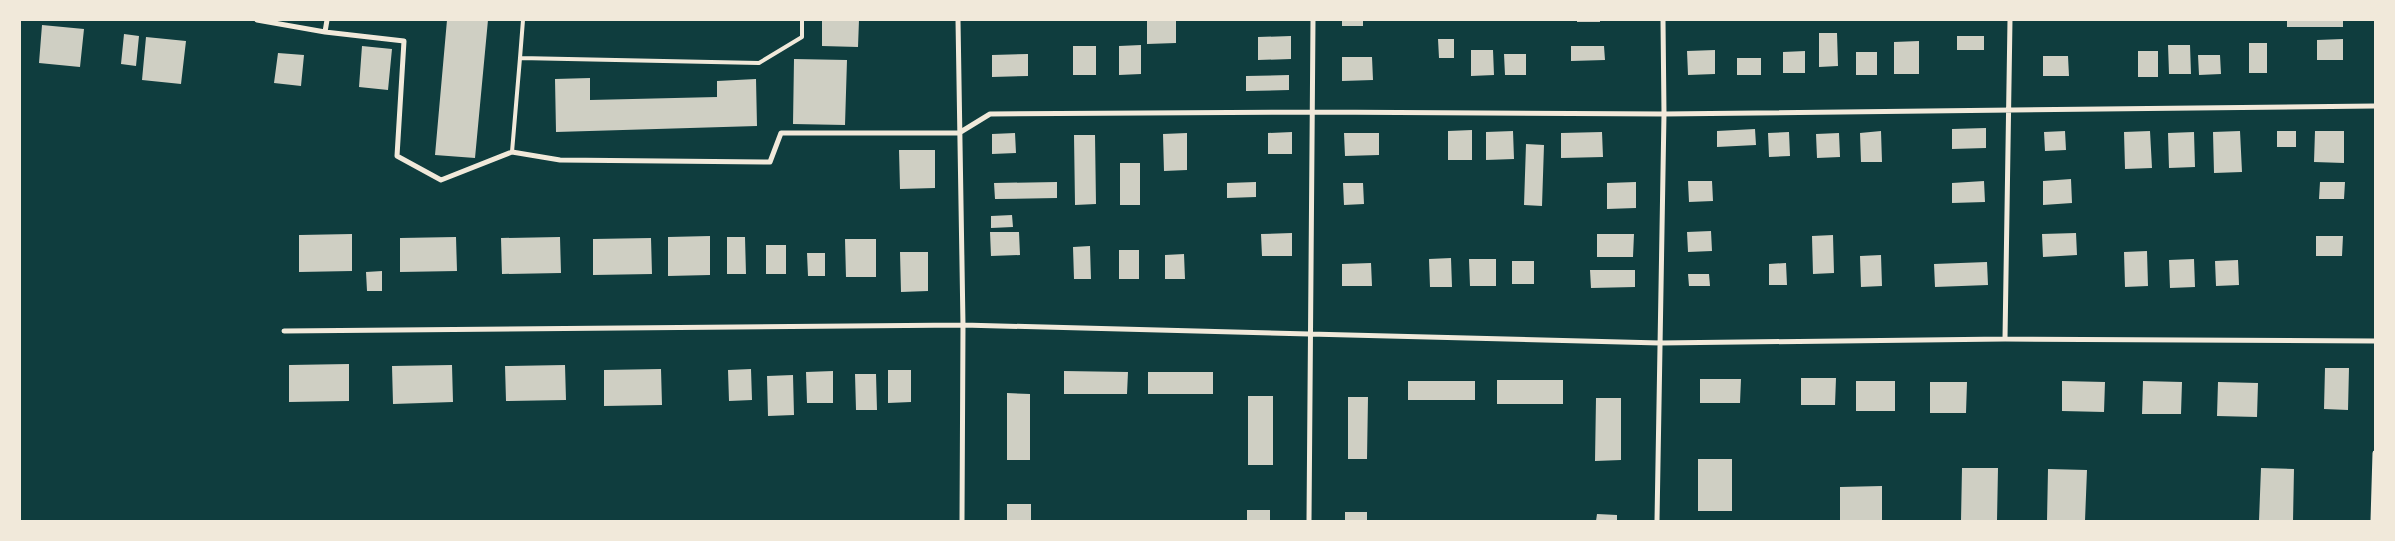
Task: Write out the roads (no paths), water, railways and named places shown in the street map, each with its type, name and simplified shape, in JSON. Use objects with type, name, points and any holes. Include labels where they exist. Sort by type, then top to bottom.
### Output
[{"type":"street","points":[[257,20],[325,32],[404,41],[397,156],[441,180],[512,152],[560,160],[770,162],[781,132],[959,133],[990,114],[1313,112],[1664,114],[2010,112],[2375,106]]},
{"type":"street","points":[[325,32],[327,20]]},
{"type":"street","points":[[958,20],[963,325],[962,521]]},
{"type":"street","points":[[1309,521],[1313,20]]},
{"type":"street","points":[[1657,521],[1664,114],[1663,20]]},
{"type":"street","points":[[2005,339],[2010,20]]},
{"type":"street","points":[[284,331],[963,325],[1660,343],[2005,339],[2375,341]]},
{"type":"street","points":[[2373,521],[2375,453]]},
{"type":"lane","points":[[512,152],[523,20]]},
{"type":"lane","points":[[520,58],[759,63],[802,37],[802,20]]}]
